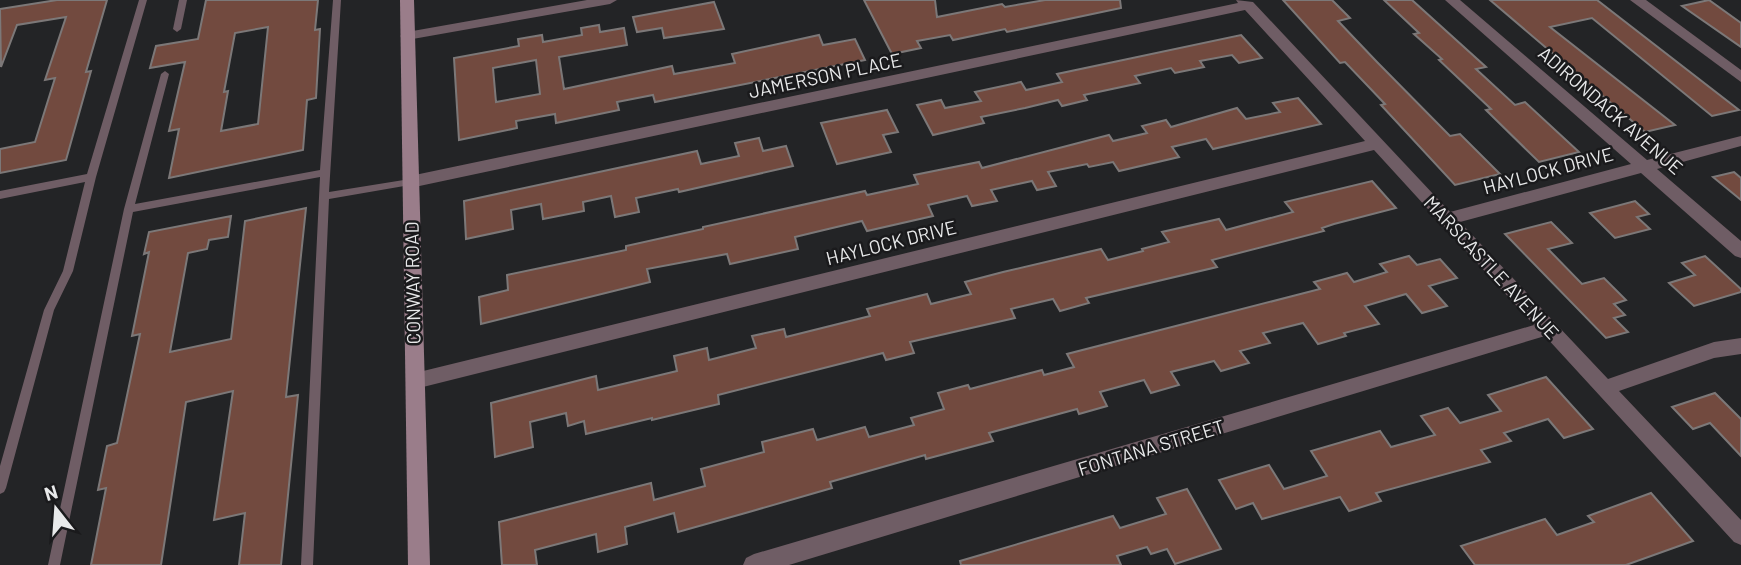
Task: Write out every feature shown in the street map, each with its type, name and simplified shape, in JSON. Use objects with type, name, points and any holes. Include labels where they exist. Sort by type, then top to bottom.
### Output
[{"type":"main road","name":"CONWAY ROAD","points":[[407,0],[419,565]]},
{"type":"street","points":[[407,36],[610,0]]},
{"type":"street","name":"ADIRONDACK AVENUE","points":[[1452,0],[1741,251]]},
{"type":"street","points":[[1637,0],[1741,77]]},
{"type":"street","name":"MARSCASTLE AVENUE","points":[[1245,3],[1741,535]]},
{"type":"street","name":"JAMERSON PLACE","points":[[410,182],[1245,3]]},
{"type":"street","name":"HAYLOCK DRIVE","points":[[1447,219],[1741,141]]},
{"type":"street","name":"HAYLOCK DRIVE","points":[[415,381],[1377,144]]},
{"type":"street","name":"FONTANA STREET","points":[[754,565],[1549,328]]},
{"type":"street","points":[[1604,388],[1714,350],[1741,346]]},
{"type":"lane","points":[[0,488],[49,310],[68,271],[91,177],[142,0]]},
{"type":"lane","points":[[177,29],[183,0]]},
{"type":"lane","points":[[307,565],[325,173],[337,0]]},
{"type":"lane","points":[[54,565],[129,209],[165,74]]},
{"type":"lane","points":[[129,209],[325,173]]},
{"type":"lane","points":[[0,195],[91,177]]},
{"type":"lane","points":[[325,196],[410,182]]},
{"type":"building","points":[[57,0],[107,0],[86,72],[91,71],[66,160],[0,173],[0,149],[35,142],[55,78],[45,80],[66,17],[17,25],[1,67],[0,9]]},
{"type":"building","points":[[206,0],[318,0],[315,30],[320,29],[316,98],[307,100],[303,150],[169,178],[179,129],[169,131],[185,62],[150,68],[156,46],[198,39]],"holes":[[[268,27],[258,124],[221,131],[228,91],[224,92],[235,33]]]},
{"type":"building","points":[[864,0],[935,0],[937,17],[1002,4],[1005,7],[1045,0],[1120,0],[1121,8],[1007,32],[1005,29],[953,40],[950,35],[917,41],[921,48],[892,54]]},
{"type":"building","points":[[1283,0],[1332,0],[1350,18],[1338,21],[1377,62],[1450,136],[1460,134],[1500,174],[1455,185],[1381,105],[1385,104],[1345,62],[1340,63]]},
{"type":"building","points":[[1384,0],[1412,0],[1486,67],[1476,69],[1515,105],[1525,102],[1579,152],[1539,162],[1486,110],[1491,109],[1414,34],[1419,33]]},
{"type":"building","points":[[1490,0],[1597,0],[1739,110],[1712,116],[1592,18],[1550,27],[1675,125],[1645,132]]},
{"type":"building","points":[[1709,0],[1741,23],[1741,47],[1682,6]]},
{"type":"building","points":[[714,2],[724,29],[664,38],[662,28],[637,32],[633,17]]},
{"type":"building","points":[[599,25],[600,32],[624,28],[627,45],[559,57],[564,89],[672,66],[674,74],[735,63],[732,54],[819,35],[823,45],[855,39],[865,60],[655,102],[653,95],[617,102],[619,110],[556,123],[555,114],[516,121],[517,128],[459,140],[454,58],[519,46],[518,39],[542,35],[543,42],[582,35],[581,28]],"holes":[[[536,60],[540,94],[496,102],[493,68]]]},
{"type":"building","points":[[1241,35],[1262,58],[1239,63],[1232,55],[1200,61],[1204,67],[1175,73],[1171,68],[1135,76],[1140,83],[1084,95],[1087,100],[1062,106],[1058,100],[981,117],[984,123],[933,135],[917,105],[941,100],[945,108],[981,101],[975,92],[1021,82],[1026,90],[1062,82],[1057,74]]},
{"type":"building","points":[[1298,98],[1321,124],[1213,149],[1206,139],[1172,147],[1179,157],[1119,171],[1113,162],[1048,172],[1056,186],[1037,190],[1032,181],[991,190],[997,201],[972,206],[967,196],[928,205],[933,216],[867,231],[862,221],[795,237],[798,249],[730,264],[727,254],[647,269],[650,282],[481,324],[479,297],[508,290],[507,275],[626,250],[626,246],[865,191],[867,195],[918,184],[914,175],[979,162],[982,168],[1109,135],[1113,141],[1147,133],[1142,126],[1166,120],[1171,127],[1237,108],[1246,119],[1280,112],[1273,103]]},
{"type":"building","points":[[887,110],[898,132],[883,135],[891,152],[837,164],[821,123]]},
{"type":"building","points":[[759,138],[763,151],[786,146],[793,166],[679,192],[678,189],[636,198],[639,212],[615,217],[611,196],[583,202],[584,211],[543,219],[541,204],[511,210],[513,229],[466,239],[464,201],[697,151],[701,164],[739,156],[735,143]]},
{"type":"building","points":[[1734,172],[1741,178],[1741,200],[1713,177]]},
{"type":"building","points":[[1372,181],[1396,208],[1334,224],[1322,228],[1324,231],[1212,260],[1217,267],[1086,298],[1089,303],[1060,311],[1053,299],[1011,309],[1015,318],[910,342],[914,353],[886,360],[883,353],[718,395],[719,404],[586,434],[584,421],[568,426],[566,413],[530,422],[533,447],[495,457],[491,403],[596,376],[598,390],[677,371],[674,356],[707,348],[709,360],[756,348],[752,336],[784,329],[786,337],[870,316],[867,309],[927,294],[931,304],[971,294],[965,282],[1101,249],[1108,260],[1169,242],[1162,232],[1219,219],[1226,230],[1293,212],[1285,202]]},
{"type":"building","points":[[1635,201],[1649,214],[1637,217],[1650,229],[1615,238],[1590,213]]},
{"type":"building","points":[[306,208],[286,397],[298,395],[281,565],[239,565],[245,513],[214,520],[233,391],[186,402],[161,565],[91,565],[106,488],[98,490],[107,446],[117,443],[140,334],[132,336],[149,252],[144,254],[149,232],[231,216],[228,237],[209,240],[207,249],[188,253],[170,352],[231,339],[245,221]]},
{"type":"building","points":[[1551,222],[1572,243],[1548,249],[1582,284],[1604,278],[1626,300],[1614,304],[1625,315],[1614,318],[1628,332],[1606,338],[1505,234]]},
{"type":"building","points":[[1409,256],[1417,265],[1440,259],[1457,278],[1429,286],[1447,306],[1422,313],[1406,294],[1365,306],[1379,324],[1344,333],[1346,336],[1318,344],[1303,323],[1263,333],[1270,343],[1240,351],[1249,363],[1221,371],[1214,361],[1171,372],[1179,385],[1151,393],[1144,380],[1100,392],[1107,406],[1079,414],[1077,409],[989,433],[993,441],[926,459],[925,455],[830,482],[832,488],[749,512],[678,532],[674,513],[625,527],[627,544],[598,552],[596,534],[535,550],[537,565],[502,565],[499,522],[651,483],[654,500],[705,486],[701,469],[764,452],[762,442],[813,429],[817,440],[865,427],[869,437],[914,425],[911,418],[944,409],[938,393],[968,385],[970,389],[1042,370],[1044,375],[1074,367],[1067,354],[1320,289],[1314,282],[1347,273],[1354,282],[1387,272],[1380,264]]},
{"type":"building","points":[[1705,256],[1741,289],[1741,292],[1694,306],[1669,283],[1695,275],[1682,263]]},
{"type":"building","points":[[1546,377],[1593,429],[1564,438],[1548,419],[1504,433],[1511,441],[1481,450],[1490,462],[1376,493],[1381,501],[1349,511],[1340,497],[1262,519],[1253,503],[1236,509],[1219,480],[1269,465],[1284,489],[1327,476],[1311,451],[1380,431],[1391,447],[1435,435],[1421,416],[1448,408],[1460,423],[1501,411],[1488,395]]},
{"type":"building","points":[[1715,393],[1741,419],[1741,456],[1710,423],[1693,429],[1672,407]]},
{"type":"building","points":[[1187,489],[1221,549],[1175,564],[1167,549],[1151,554],[1147,547],[1117,556],[1121,565],[961,565],[960,561],[1113,516],[1120,528],[1166,514],[1157,498]]},
{"type":"building","points":[[1651,493],[1693,541],[1626,565],[1475,565],[1461,546],[1545,519],[1557,535],[1594,522],[1588,516]]}]
